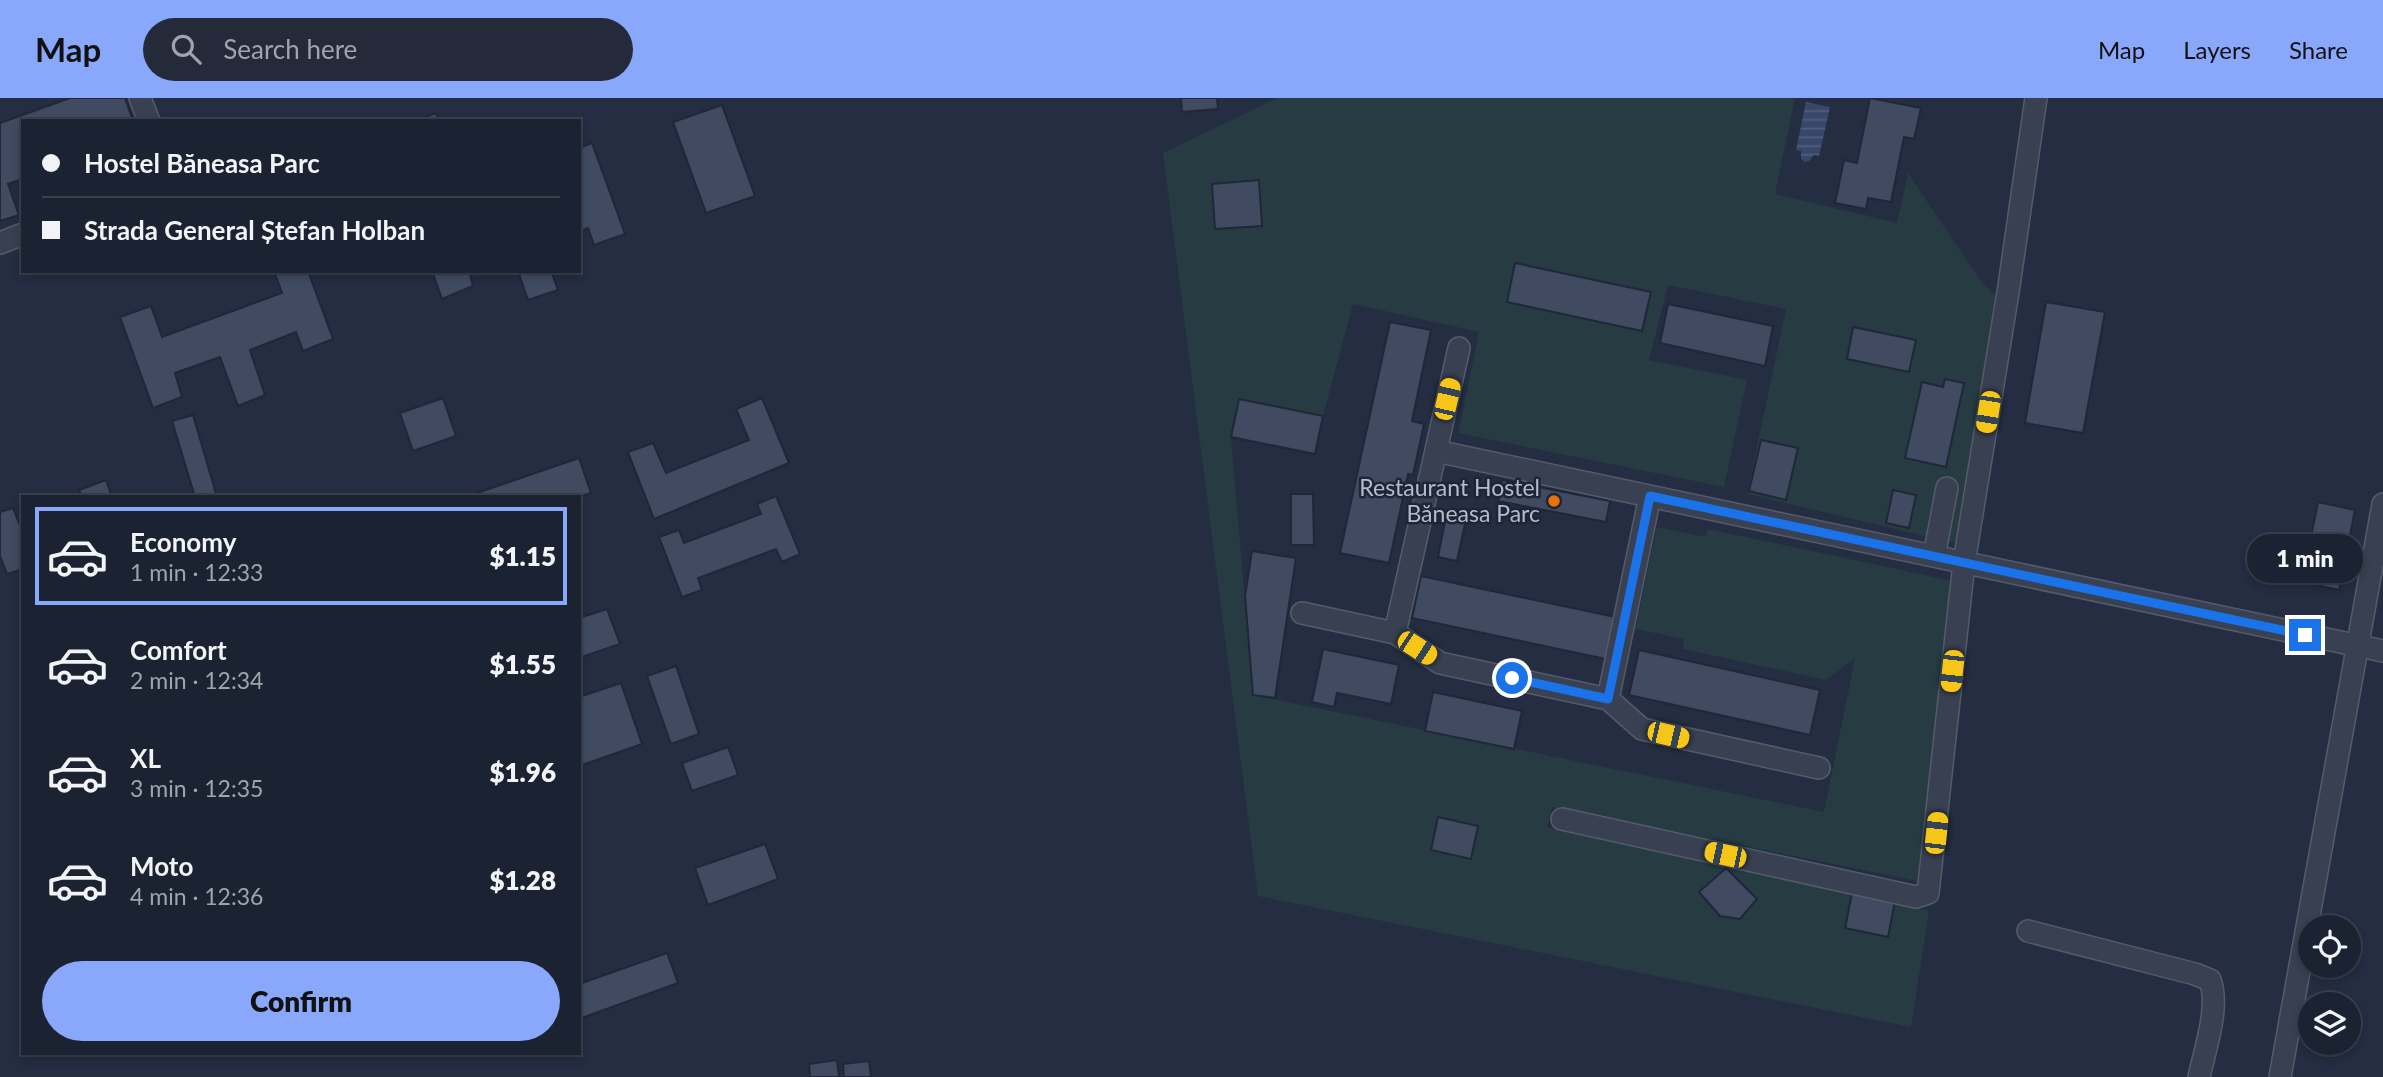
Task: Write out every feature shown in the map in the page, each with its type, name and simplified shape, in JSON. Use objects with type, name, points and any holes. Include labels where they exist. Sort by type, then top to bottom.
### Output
[{"type":"street","points":[[140,98],[148,119]]},
{"type":"street","points":[[1562,819],[1916,897],[1925,896],[1930,887],[1964,563],[2036,98]]},
{"type":"street","points":[[0,243],[21,235]]},
{"type":"street","points":[[1395,633],[1459,348]]},
{"type":"street","points":[[1436,451],[2383,651]]},
{"type":"street","points":[[1934,556],[1947,488]]},
{"type":"street","points":[[1608,699],[1650,496]]},
{"type":"street","points":[[2280,1077],[2383,504]]},
{"type":"street","points":[[1302,613],[1395,633],[1440,663],[1608,699],[1642,729],[1819,768]]},
{"type":"street","points":[[2028,931],[2210,980],[2214,990],[2214,1003],[2199,1077]]},
{"type":"green space","points":[[1277,98],[1795,98],[1775,194],[1897,223],[1908,173],[1982,283],[1995,295],[1958,544],[1747,494],[1786,309],[1668,285],[1649,360],[1747,380],[1724,487],[1458,433],[1479,332],[1353,304],[1323,416],[1240,399],[1231,437],[1253,695],[1824,812],[1855,658],[1826,680],[1683,649],[1684,639],[1635,629],[1657,527],[1706,537],[1708,529],[1953,581],[1917,881],[1552,807],[1547,827],[1929,911],[1911,1027],[1258,896],[1163,153]]},
{"type":"water","points":[[1806,102],[1830,107],[1819,156],[1814,155],[1805,162],[1801,159],[1801,151],[1796,150]]},
{"type":"building","points":[[70,98],[125,98],[132,119],[21,119],[21,180],[8,184],[19,215],[0,221],[0,123]]},
{"type":"building","points":[[1181,98],[1217,98],[1218,109],[1182,112]]},
{"type":"building","points":[[1870,98],[1921,108],[1914,139],[1904,137],[1891,202],[1868,198],[1866,209],[1835,203],[1844,160],[1857,163]]},
{"type":"building","points":[[722,105],[755,196],[706,213],[673,122]]},
{"type":"building","points":[[436,113],[438,119],[420,119]]},
{"type":"building","points":[[592,143],[625,234],[594,245],[588,228],[581,231],[581,147]]},
{"type":"building","points":[[1259,180],[1262,226],[1215,229],[1212,184]]},
{"type":"building","points":[[1515,263],[1651,292],[1642,331],[1507,302]]},
{"type":"building","points":[[275,273],[309,273],[333,339],[303,351],[296,332],[250,350],[265,395],[238,406],[220,357],[175,373],[182,397],[153,408],[120,317],[151,306],[162,337],[282,293]]},
{"type":"building","points":[[433,273],[470,273],[473,286],[442,299]]},
{"type":"building","points":[[519,273],[552,273],[558,290],[528,300]]},
{"type":"building","points":[[2046,302],[2105,312],[2083,433],[2025,423]]},
{"type":"building","points":[[1668,304],[1773,326],[1765,366],[1660,343]]},
{"type":"building","points":[[1390,322],[1431,330],[1412,421],[1424,424],[1413,475],[1408,474],[1389,563],[1340,553]]},
{"type":"building","points":[[1853,327],[1916,340],[1909,372],[1847,359]]},
{"type":"building","points":[[1945,379],[1964,383],[1946,467],[1905,458],[1922,382],[1943,387]]},
{"type":"building","points":[[443,398],[456,436],[413,451],[400,413]]},
{"type":"building","points":[[762,398],[789,463],[654,519],[628,452],[653,443],[666,473],[749,440],[736,409]]},
{"type":"building","points":[[1239,399],[1323,416],[1315,454],[1231,437]]},
{"type":"building","points":[[193,415],[216,495],[194,495],[172,421]]},
{"type":"building","points":[[1761,440],[1798,448],[1786,500],[1749,491]]},
{"type":"building","points":[[579,458],[591,493],[581,496],[474,494]]},
{"type":"building","points":[[106,480],[111,495],[81,495],[79,490]]},
{"type":"building","name":"Restaurant Hostel Băneasa Parc","points":[[1502,480],[1610,501],[1606,522],[1498,501]]},
{"type":"building","points":[[1893,490],[1916,495],[1909,528],[1886,523]]},
{"type":"building","points":[[1291,494],[1313,494],[1314,545],[1291,545]]},
{"type":"building","points":[[776,496],[800,554],[782,562],[776,549],[698,578],[702,590],[682,597],[659,537],[679,530],[684,543],[761,514],[757,504]]},
{"type":"building","points":[[2318,502],[2355,510],[2339,590],[2302,582]]},
{"type":"building","points":[[13,508],[21,528],[21,570],[7,574],[0,556],[0,512]]},
{"type":"building","points":[[1447,511],[1467,515],[1457,561],[1438,557]]},
{"type":"building","points":[[1252,551],[1296,558],[1275,698],[1253,695],[1245,596]]},
{"type":"building","points":[[1421,576],[1615,617],[1606,659],[1412,618]]},
{"type":"building","points":[[607,609],[620,644],[581,657],[581,617]]},
{"type":"building","points":[[1323,649],[1399,665],[1391,704],[1337,693],[1334,707],[1312,702]]},
{"type":"building","points":[[1639,650],[1820,690],[1810,735],[1629,695]]},
{"type":"building","points":[[676,666],[699,734],[671,744],[647,676]]},
{"type":"building","points":[[621,683],[642,744],[582,765],[581,696]]},
{"type":"building","points":[[1433,692],[1522,711],[1514,749],[1425,731]]},
{"type":"building","points":[[728,747],[738,775],[692,791],[682,763]]},
{"type":"building","points":[[1438,817],[1478,826],[1471,859],[1431,850]]},
{"type":"building","points":[[765,844],[778,879],[708,905],[695,868]]},
{"type":"building","points":[[1726,868],[1757,899],[1740,919],[1720,916],[1699,892]]},
{"type":"building","points":[[1852,893],[1895,901],[1888,937],[1845,928]]},
{"type":"building","points":[[667,953],[678,983],[581,1018],[581,983]]},
{"type":"building","points":[[837,1060],[839,1077],[810,1077],[809,1064]]},
{"type":"building","points":[[869,1061],[871,1077],[844,1077],[843,1064]]},
{"type":"place","name":"Restaurant Hostel Băneasa Parc","points":[[1554,501]]},
{"type":"route","points":[[1512,678],[1608,699],[1650,496],[2305,635]]}]
